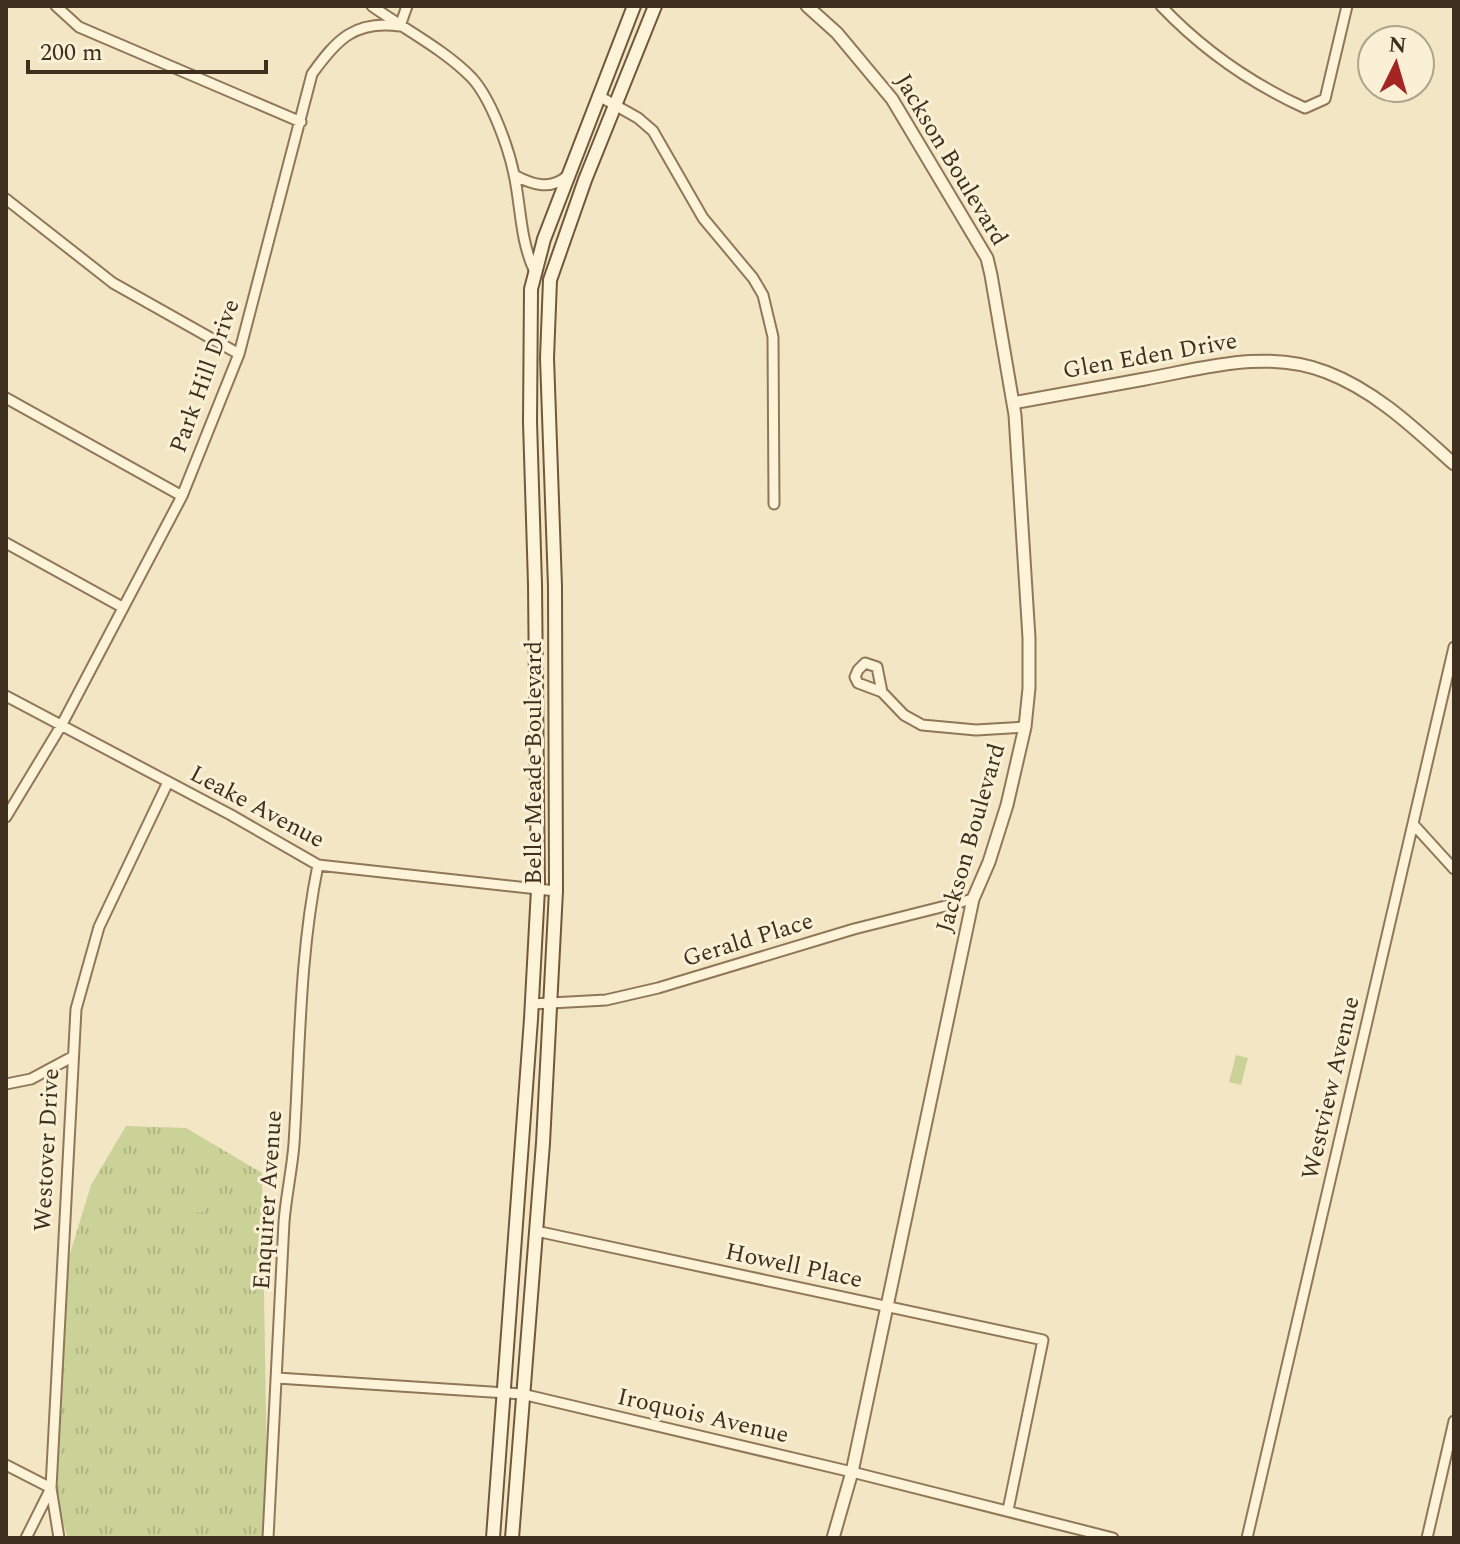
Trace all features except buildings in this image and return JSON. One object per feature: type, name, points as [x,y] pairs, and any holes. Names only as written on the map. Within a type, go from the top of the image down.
[{"type":"main road","name":"Belle Meade Boulevard","points":[[512,1538],[536,1231],[556,891],[556,648],[547,358],[551,274],[655,6]]},
{"type":"main road","name":"Belle Meade Boulevard","points":[[493,1538],[538,889],[529,380],[531,289],[534,270],[633,10]]},
{"type":"main road","points":[[633,10],[649,20]]},
{"type":"main road","points":[[570,173],[585,180]]},
{"type":"main road","points":[[534,270],[551,274]]},
{"type":"main road","points":[[536,648],[556,648]]},
{"type":"main road","points":[[537,704],[555,703]]},
{"type":"main road","points":[[515,1229],[536,1231]]},
{"type":"street","points":[[56,6],[79,27],[301,122]]},
{"type":"street","points":[[372,6],[450,58],[474,80],[499,127],[514,175],[525,250],[534,270]]},
{"type":"street","points":[[400,26],[407,6]]},
{"type":"street","name":"Jackson Boulevard","points":[[807,6],[837,33],[892,99],[987,258],[1013,403],[1029,638],[1025,727],[1007,805],[989,862],[973,899],[852,1472],[833,1538]]},
{"type":"street","points":[[1166,8],[1218,59],[1269,92],[1305,108],[1325,99],[1347,6]]},
{"type":"street","name":"Park Hill Drive","points":[[6,817],[61,726],[182,496],[239,354],[312,74],[329,50],[353,31],[376,23],[400,26]]},
{"type":"street","points":[[599,96],[638,118],[662,142],[703,218],[753,278],[763,295],[773,337],[774,504]]},
{"type":"street","points":[[514,175],[544,185],[560,182],[570,173]]},
{"type":"street","points":[[6,199],[113,283],[239,354]]},
{"type":"street","name":"Glen Eden Drive","points":[[1013,403],[1244,361],[1285,362],[1326,372],[1375,397],[1454,464]]},
{"type":"street","points":[[6,398],[182,496]]},
{"type":"street","points":[[6,543],[122,607]]},
{"type":"street","name":"Westview Avenue","points":[[1247,1538],[1453,654]]},
{"type":"street","points":[[882,692],[904,715],[922,725],[976,730],[1025,727]]},
{"type":"street","name":"Leake Avenue","points":[[6,696],[318,865],[556,891]]},
{"type":"street","name":"Westover Drive","points":[[59,1538],[51,1488],[76,1009],[99,927],[168,782]]},
{"type":"street","points":[[1414,825],[1454,869]]},
{"type":"street","name":"Enquirer Avenue","points":[[268,1538],[271,1434],[285,1218],[309,918],[318,865]]},
{"type":"street","name":"Gerald Place","points":[[532,1004],[597,1002],[658,988],[854,929],[973,899]]},
{"type":"street","points":[[6,1084],[31,1079],[72,1057]]},
{"type":"street","name":"Howell Place","points":[[536,1231],[1043,1340],[1008,1510]]},
{"type":"street","name":"Iroquois Avenue","points":[[277,1378],[522,1394],[1113,1538]]},
{"type":"street","points":[[1427,1538],[1454,1421]]},
{"type":"street","points":[[6,1465],[51,1488],[26,1538]]},
{"type":"green space","points":[[1236,1055],[1248,1058],[1241,1085],[1229,1082]]},
{"type":"green space","points":[[126,1126],[186,1128],[262,1173],[268,1538],[68,1538],[51,1488],[61,1283],[91,1185]]},
{"type":"green space","points":[[191,1191],[205,1200],[207,1209],[200,1213],[174,1209],[174,1198]]}]
